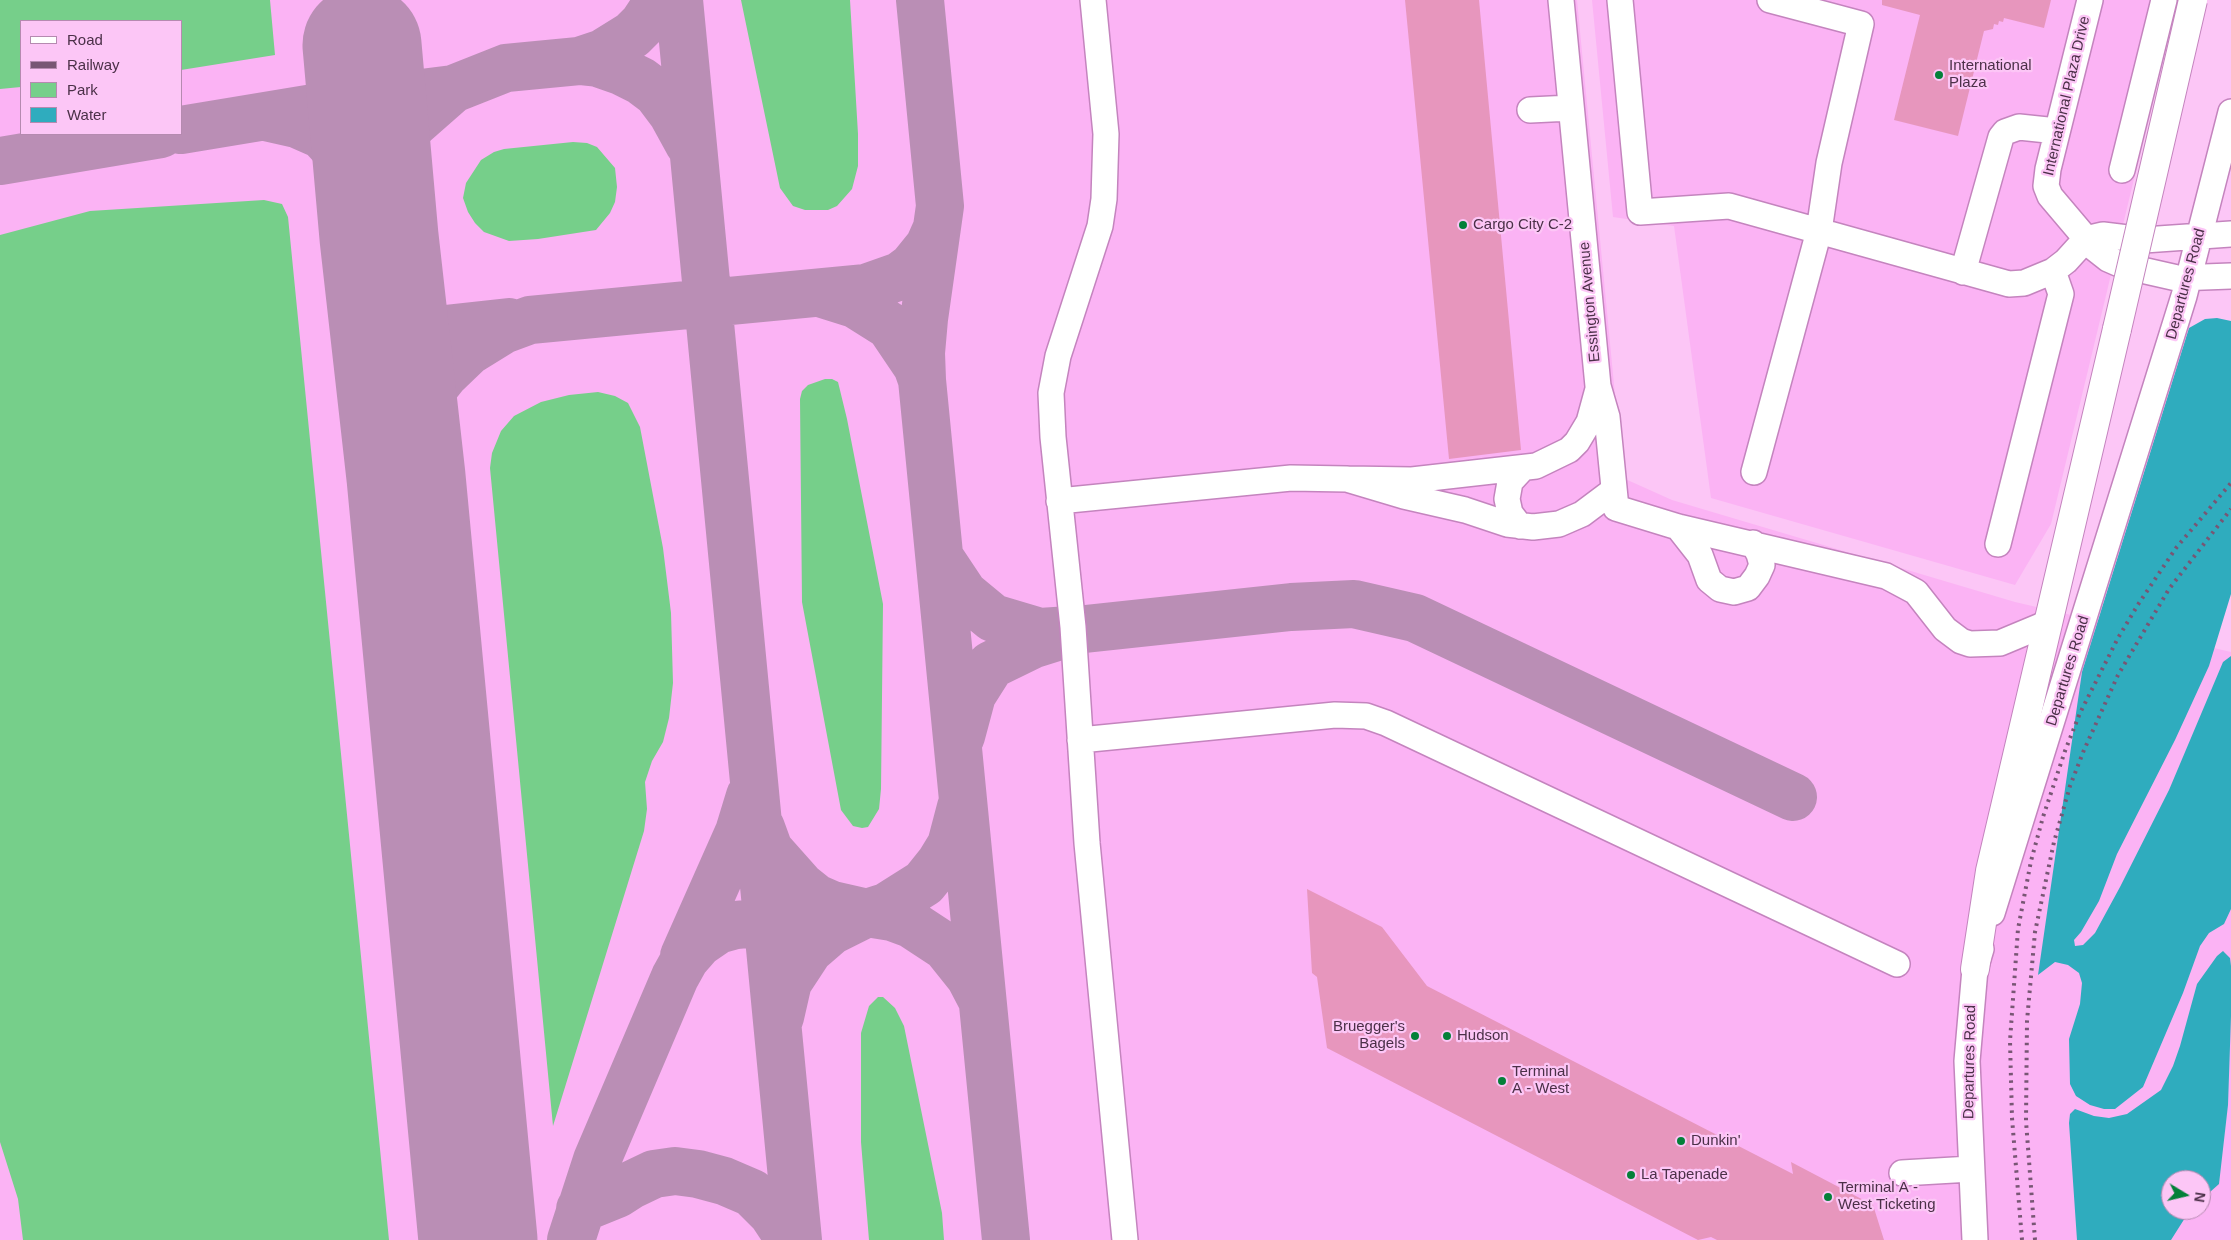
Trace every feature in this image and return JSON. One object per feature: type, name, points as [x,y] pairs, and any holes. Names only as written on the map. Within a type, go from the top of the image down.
[{"type":"highway","points":[[1975,969],[1990,871],[2193,0]]},
{"type":"street","points":[[1093,0],[1106,134],[1104,198],[1100,226],[1058,356],[1051,394],[1059,500],[1073,627],[1087,843],[1125,1240]]},
{"type":"street","name":"Essington Avenue","points":[[1561,0],[1598,386],[1607,417],[1616,508],[1678,527],[1874,572],[1898,581],[1924,600],[1953,635],[1970,644],[2000,643],[2048,623]]},
{"type":"street","points":[[1620,0],[1640,212],[1723,205],[2002,283],[2016,284],[2053,271],[2086,239],[2103,235],[2139,240],[2231,234]]},
{"type":"street","points":[[1754,472],[1820,231],[1829,164],[1861,24],[1770,0]]},
{"type":"street","name":"International Plaza Drive","points":[[2090,0],[2048,169],[2048,191],[2058,208],[2101,254],[2124,266],[2166,277],[2188,279],[2231,276]]},
{"type":"street","points":[[2122,170],[2164,0]]},
{"type":"street","points":[[1530,110],[1571,108]]},
{"type":"street","name":"Departures Road","points":[[1975,1240],[1967,1061],[1975,969],[2188,279],[2231,112]]},
{"type":"street","points":[[1963,272],[2001,137],[2005,132],[2019,128],[2057,131]]},
{"type":"street","points":[[1998,544],[2061,294],[2053,271]]},
{"type":"street","points":[[1059,500],[1291,478],[1412,480],[1522,469],[1550,460],[1569,450],[1577,442],[1589,422],[1598,386]]},
{"type":"street","points":[[1520,526],[1510,512],[1507,499],[1510,482],[1522,469]]},
{"type":"street","points":[[1347,479],[1520,526],[1546,527],[1564,522],[1582,514],[1614,490]]},
{"type":"street","points":[[1678,527],[1700,555],[1709,580],[1720,589],[1734,592],[1748,588],[1762,565],[1760,554],[1753,543]]},
{"type":"street","points":[[1080,740],[1335,715],[1366,716],[1386,723],[1897,964]]},
{"type":"street","points":[[1902,1173],[1971,1169]]},
{"type":"shaded area","points":[[0,0],[1577,0],[1623,478],[1672,500],[2015,602],[2231,652],[2231,1240],[0,1240]]},
{"type":"shaded area","points":[[1592,0],[2177,0],[2051,524],[2015,585],[1711,498],[1674,226],[1613,217]]},
{"type":"green space","points":[[0,0],[270,0],[275,55],[182,70],[182,20],[20,20],[20,87],[0,89]]},
{"type":"green space","points":[[741,0],[850,0],[858,134],[858,166],[852,189],[837,206],[828,210],[805,210],[793,206],[780,188]]},
{"type":"green space","points":[[573,142],[587,143],[597,147],[615,168],[617,187],[615,202],[610,213],[596,230],[538,239],[509,241],[484,232],[475,223],[468,212],[463,198],[466,183],[481,160],[494,152],[504,149]]},
{"type":"green space","points":[[264,200],[282,204],[288,217],[389,1240],[23,1240],[18,1199],[0,1142],[0,235],[90,211]]},
{"type":"green space","points":[[825,379],[832,379],[838,382],[883,604],[881,789],[879,809],[868,827],[862,828],[853,826],[841,810],[802,602],[800,399],[802,391],[808,385]]},
{"type":"green space","points":[[598,392],[615,396],[628,403],[640,427],[663,548],[671,613],[673,683],[669,718],[663,742],[652,761],[645,782],[647,809],[644,831],[553,1126],[490,468],[492,453],[501,431],[514,416],[541,402],[569,395]]},
{"type":"green space","points":[[878,997],[883,997],[895,1008],[904,1026],[942,1213],[944,1240],[869,1240],[861,1142],[861,1033],[869,1006]]},
{"type":"water","points":[[2217,318],[2231,321],[2231,594],[2209,666],[2175,740],[2117,854],[2099,901],[2081,932],[2074,940],[2075,946],[2083,945],[2095,933],[2120,887],[2169,790],[2223,662],[2231,656],[2231,909],[2224,924],[2209,933],[2200,946],[2183,993],[2143,1087],[2115,1109],[2104,1109],[2090,1105],[2076,1096],[2070,1084],[2069,1039],[2080,1004],[2082,983],[2079,973],[2068,965],[2055,962],[2038,975],[2082,672],[2189,328],[2205,319]]},
{"type":"water","points":[[2223,951],[2230,958],[2231,966],[2228,1105],[2219,1184],[2211,1191],[2211,1170],[2161,1170],[2161,1220],[2184,1220],[2171,1240],[2077,1240],[2070,1114],[2075,1109],[2094,1116],[2109,1118],[2127,1114],[2161,1090],[2173,1066],[2180,1046],[2197,984],[2217,956]]},
{"type":"building","name":"Cargo City C-2","points":[[1405,0],[1479,0],[1521,450],[1449,459]]},
{"type":"building","name":"International Plaza","points":[[1882,0],[2051,0],[2044,28],[2004,18],[2003,22],[1999,21],[1998,25],[1994,24],[1993,29],[1984,31],[1958,136],[1894,120],[1920,15],[1882,5]]},
{"type":"building","name":"Terminal A - West","points":[[1307,889],[1382,927],[1427,986],[1793,1174],[1791,1162],[1873,1205],[1884,1240],[1717,1240],[1711,1237],[1698,1240],[1327,1048],[1317,977],[1312,973]]},
{"type":"taxiway","points":[[579,61],[603,53],[632,35],[643,24],[659,0]]},
{"type":"taxiway","points":[[679,0],[798,1240]]},
{"type":"taxiway","points":[[920,0],[940,206],[924,319],[921,353],[922,380],[1006,1240]]},
{"type":"taxiway","points":[[182,130],[350,102],[453,89],[506,68],[579,61],[598,63],[621,71],[641,81],[657,93],[672,113],[689,144]]},
{"type":"taxiway","points":[[377,211],[397,147],[412,125],[453,89]]},
{"type":"taxiway","points":[[266,117],[297,124],[322,135],[365,182],[377,211]]},
{"type":"taxiway","points":[[0,161],[155,135]]},
{"type":"taxiway","points":[[406,477],[413,426],[425,399],[444,375],[469,351],[503,330],[530,320],[866,288],[900,276],[912,267],[929,246],[937,228]]},
{"type":"taxiway","points":[[820,293],[855,304],[890,326],[917,366],[922,380]]},
{"type":"taxiway","points":[[390,335],[509,322]]},
{"type":"taxiway","points":[[940,558],[964,594],[993,618],[1040,632],[1291,607],[1354,604],[1415,618],[1793,797]]},
{"type":"taxiway","points":[[961,736],[972,695],[991,665],[1034,644],[1069,633]]},
{"type":"taxiway","points":[[684,956],[739,832],[750,796]]},
{"type":"taxiway","points":[[761,828],[769,850],[801,886],[816,898],[832,905],[867,913],[886,907],[924,883],[951,845],[961,807]]},
{"type":"taxiway","points":[[780,1017],[788,982],[809,950],[831,931],[867,913],[892,917],[911,924],[946,947],[970,977],[981,998]]},
{"type":"taxiway","points":[[571,1240],[597,1160],[675,977],[685,959],[699,943],[718,930],[736,925],[867,913]]},
{"type":"taxiway","points":[[580,1209],[617,1194],[654,1174],[675,1171],[698,1174],[724,1181],[752,1193],[772,1213],[790,1240]]},
{"type":"runway","points":[[362,45],[379,237],[406,477],[478,1240]]},
{"type":"railway","points":[[2022,1240],[2012,1118],[2010,1041],[2018,929],[2031,861],[2043,817],[2080,713],[2118,638],[2176,548],[2231,483]]},
{"type":"railway","points":[[2035,1240],[2026,1121],[2027,1021],[2035,932],[2054,842],[2070,786],[2118,675],[2169,589],[2231,509]]},
{"type":"place","name":"International Plaza","points":[[1939,75]]},
{"type":"place","name":"Cargo City C-2","points":[[1463,225]]},
{"type":"place","name":"Bruegger's Bagels","points":[[1415,1036]]},
{"type":"place","name":"Hudson","points":[[1447,1036]]},
{"type":"place","name":"Terminal A - West","points":[[1502,1081]]},
{"type":"place","name":"Dunkin'","points":[[1681,1141]]},
{"type":"place","name":"La Tapenade","points":[[1631,1175]]},
{"type":"place","name":"Terminal A - West Ticketing","points":[[1828,1197]]}]
